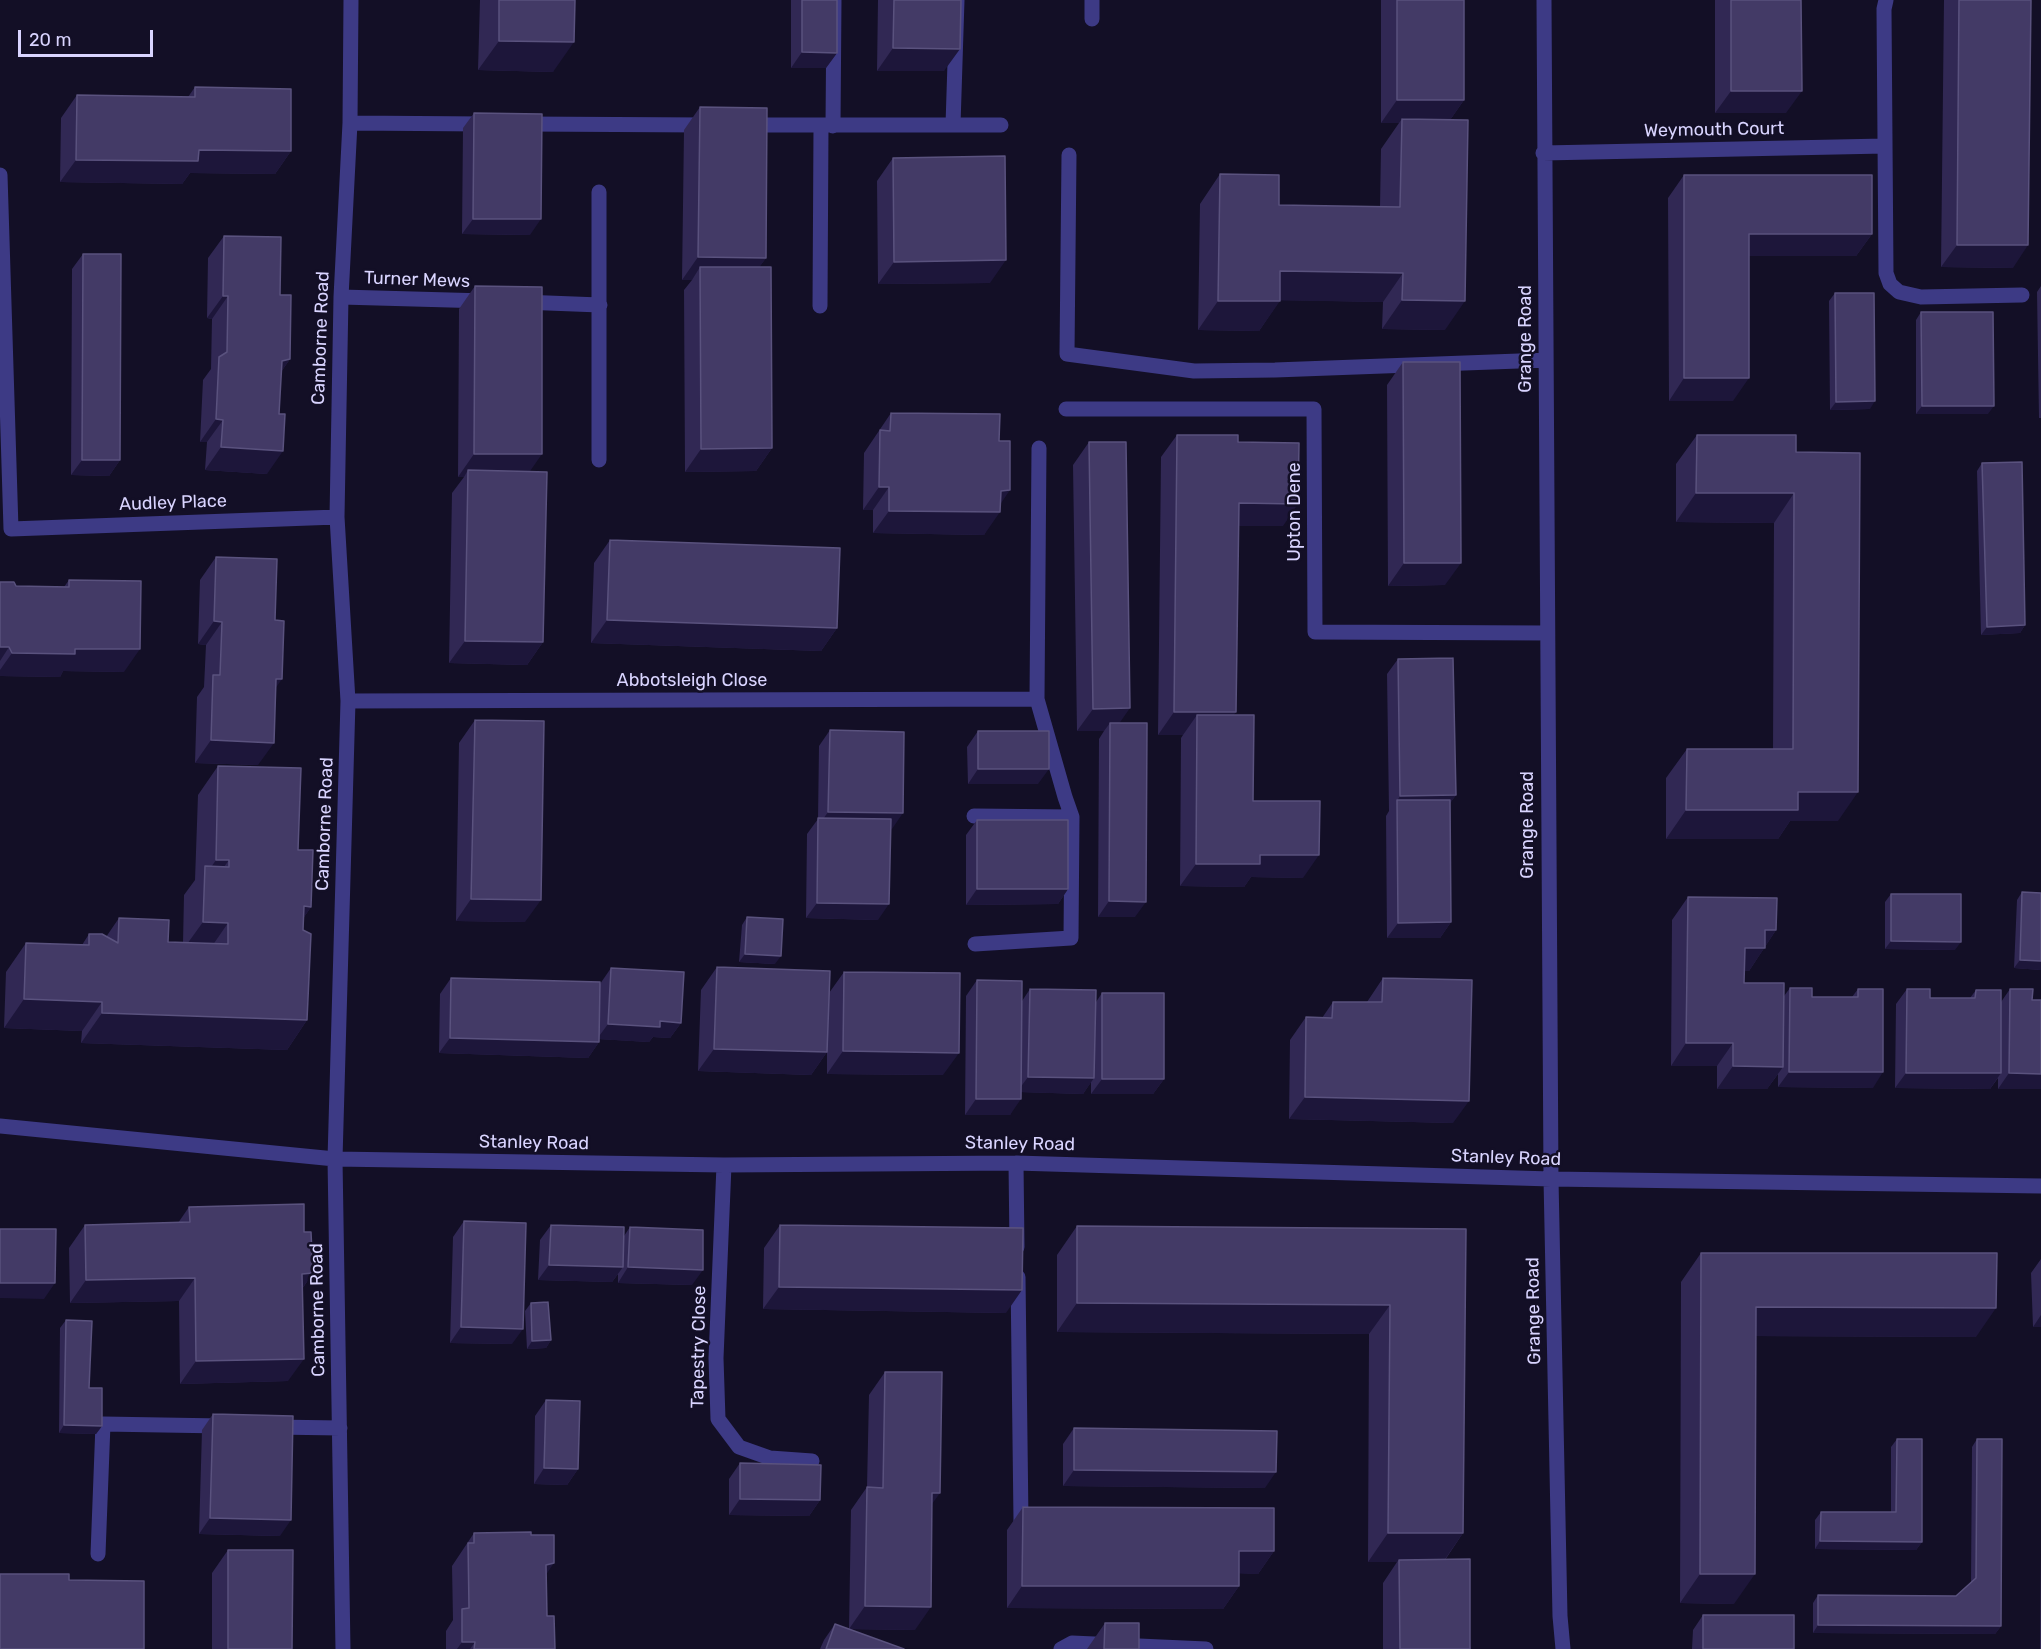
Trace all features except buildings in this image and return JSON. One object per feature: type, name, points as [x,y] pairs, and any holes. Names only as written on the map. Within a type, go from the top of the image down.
[{"type":"street","name":"Camborne Road","points":[[344,1649],[335,1159],[348,701],[336,517],[341,297],[350,123],[351,0]]},
{"type":"street","points":[[820,306],[834,0]]},
{"type":"street","points":[[953,126],[957,0]]},
{"type":"street","points":[[1092,0],[1092,19]]},
{"type":"street","name":"Grange Road","points":[[1544,0],[1551,1179],[1560,1616],[1563,1649]]},
{"type":"street","points":[[1886,0],[1884,9],[1886,273],[1890,284],[1899,292],[1921,297],[2022,296]]},
{"type":"street","points":[[350,123],[1001,125]]},
{"type":"street","name":"Weymouth Court","points":[[1544,153],[1885,146]]},
{"type":"street","points":[[1069,155],[1067,354],[1194,372],[1546,360]]},
{"type":"street","name":"Audley Place","points":[[0,175],[5,529],[336,517]]},
{"type":"street","points":[[599,192],[599,460]]},
{"type":"street","name":"Turner Mews","points":[[341,297],[600,304]]},
{"type":"street","name":"Upton Dene","points":[[1066,409],[1314,409],[1315,632],[1546,633]]},
{"type":"street","points":[[975,944],[1071,938],[1072,817],[1037,699],[1039,448]]},
{"type":"street","name":"Abbotsleigh Close","points":[[348,701],[1037,699]]},
{"type":"street","points":[[974,816],[1072,817]]},
{"type":"street","name":"Stanley Road","points":[[0,1126],[335,1159],[724,1166],[1016,1163],[1551,1179],[2041,1186]]},
{"type":"street","points":[[1016,1163],[1021,1521],[1044,1521]]},
{"type":"street","name":"Tapestry Close","points":[[724,1166],[716,1358],[718,1419],[739,1447],[770,1458],[812,1461]]},
{"type":"street","points":[[98,1554],[103,1424],[234,1426]]},
{"type":"street","points":[[257,1427],[340,1428]]},
{"type":"street","points":[[1062,1649],[1072,1643],[1206,1649]]}]
